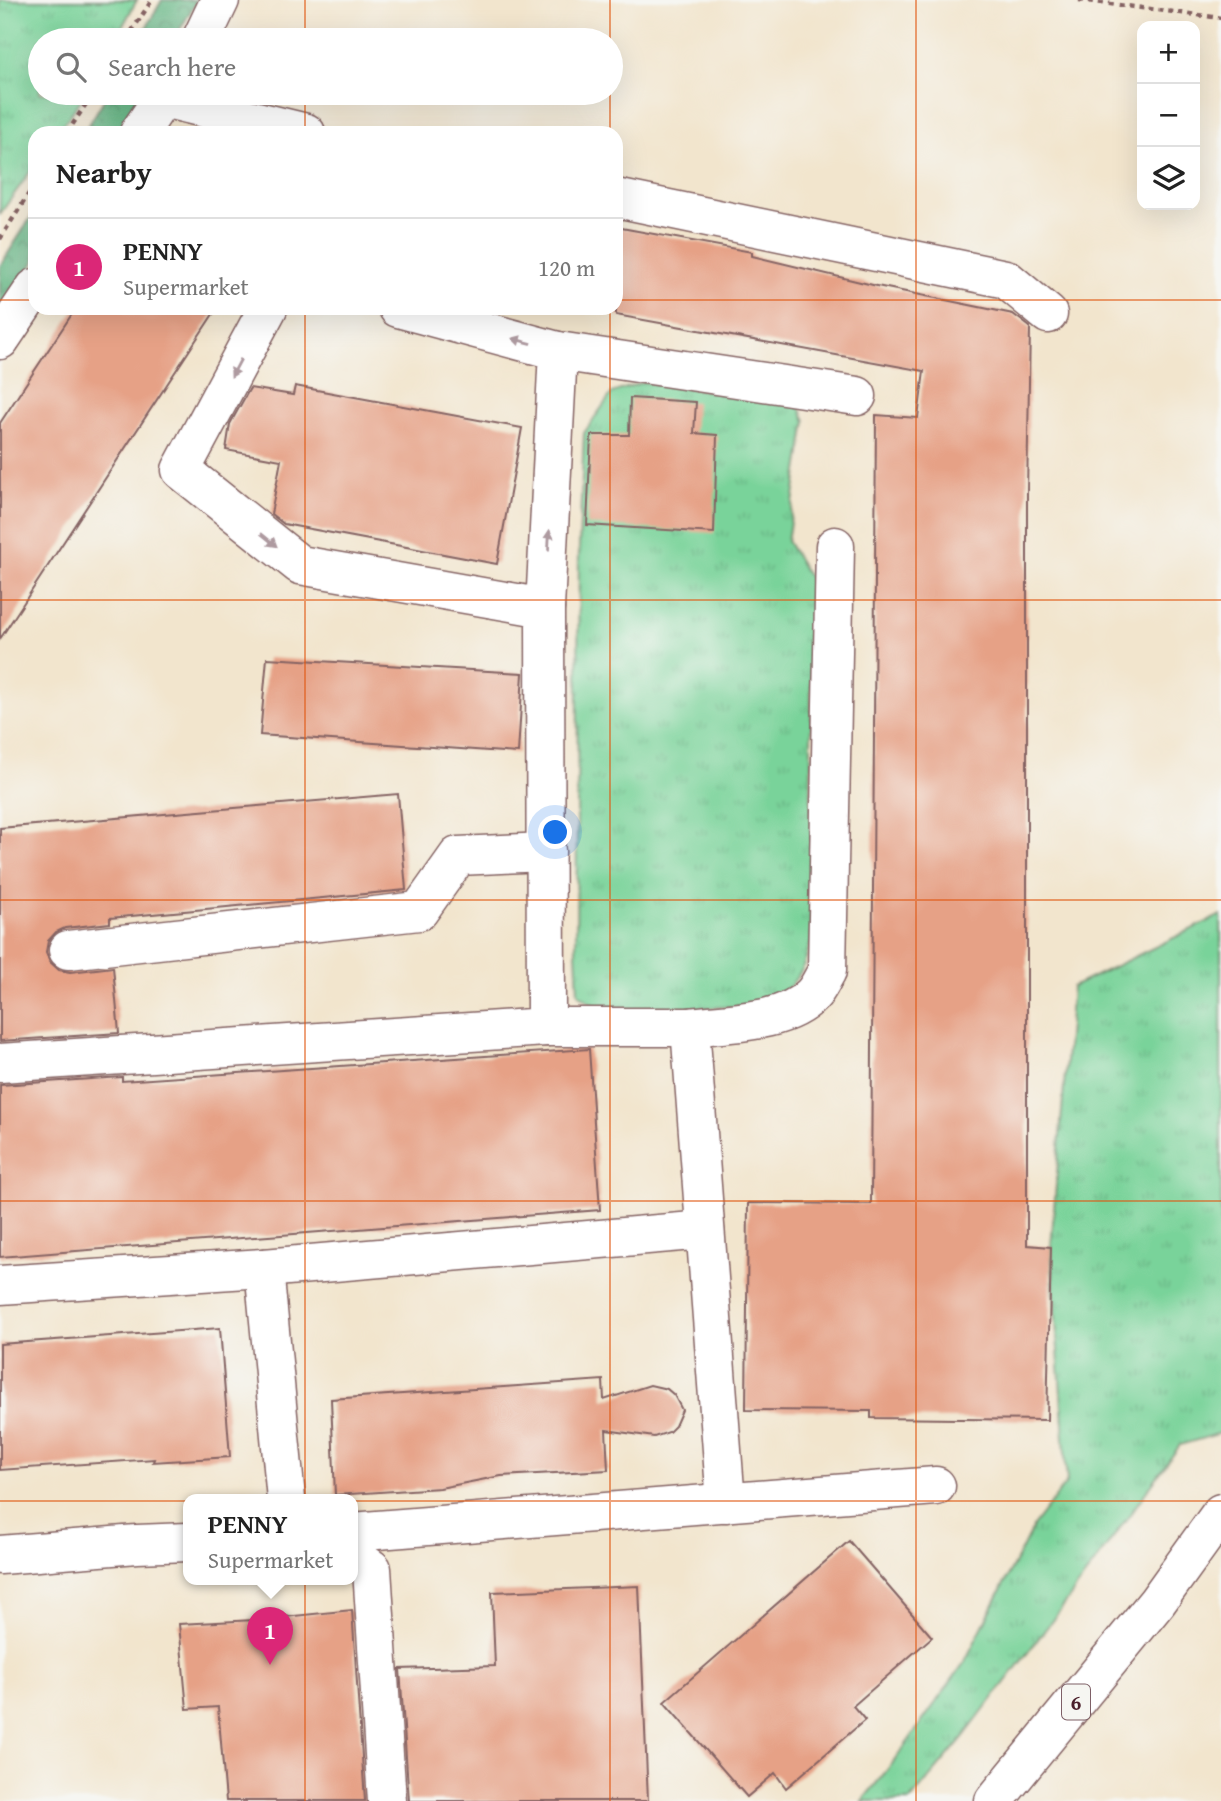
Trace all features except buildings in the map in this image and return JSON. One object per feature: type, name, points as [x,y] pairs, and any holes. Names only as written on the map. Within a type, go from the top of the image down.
[{"type":"main road","points":[[207,28],[220,0]]},
{"type":"main road","points":[[144,126],[157,105]]},
{"type":"main road","points":[[201,105],[280,126]]},
{"type":"main road","points":[[623,199],[1006,279],[1048,314]]},
{"type":"main road","points":[[0,340],[28,298]]},
{"type":"main road","points":[[264,315],[181,470],[300,565],[545,608]]},
{"type":"main road","points":[[424,315],[558,351],[858,396]]},
{"type":"main road","points":[[546,1027],[545,608],[558,351]]},
{"type":"main road","points":[[0,1063],[546,1027],[690,1027],[774,1017],[797,1008],[814,994],[827,971],[835,546]]},
{"type":"main road","points":[[68,950],[419,911],[458,856],[546,852]]},
{"type":"main road","points":[[690,1027],[726,1503]]},
{"type":"main road","points":[[0,1285],[264,1268],[705,1230]]},
{"type":"main road","points":[[264,1268],[286,1494]]},
{"type":"main road","points":[[358,1532],[936,1486]]},
{"type":"main road","name":"6","points":[[994,1801],[1157,1602],[1221,1513]]},
{"type":"main road","points":[[0,1555],[183,1542]]},
{"type":"main road","points":[[358,1559],[372,1569],[387,1801]]},
{"type":"path","points":[[134,28],[152,0]]},
{"type":"path","points":[[1079,0],[1221,18]]},
{"type":"path","points":[[72,126],[85,105]]},
{"type":"path","points":[[0,239],[28,195]]},
{"type":"green space","points":[[0,0],[137,0],[122,28],[28,28],[28,105],[77,105],[62,126],[28,126],[28,175],[0,214]]},
{"type":"green space","points":[[162,0],[197,0],[181,28],[146,28]]},
{"type":"green space","points":[[101,105],[137,105],[124,126],[88,126]]},
{"type":"green space","points":[[28,222],[28,271],[0,312],[0,266]]},
{"type":"green space","points":[[643,382],[798,403],[806,421],[787,541],[811,581],[811,942],[802,970],[791,985],[779,995],[743,1006],[630,1012],[597,1008],[578,993],[579,547],[584,433],[612,393]]},
{"type":"green space","points":[[1221,915],[1221,1433],[1180,1445],[1070,1597],[962,1739],[910,1801],[862,1801],[892,1764],[964,1663],[1034,1525],[1067,1482],[1051,1247],[1072,987]]},
{"type":"place","name":"PENNY","points":[[270,1665]]}]
